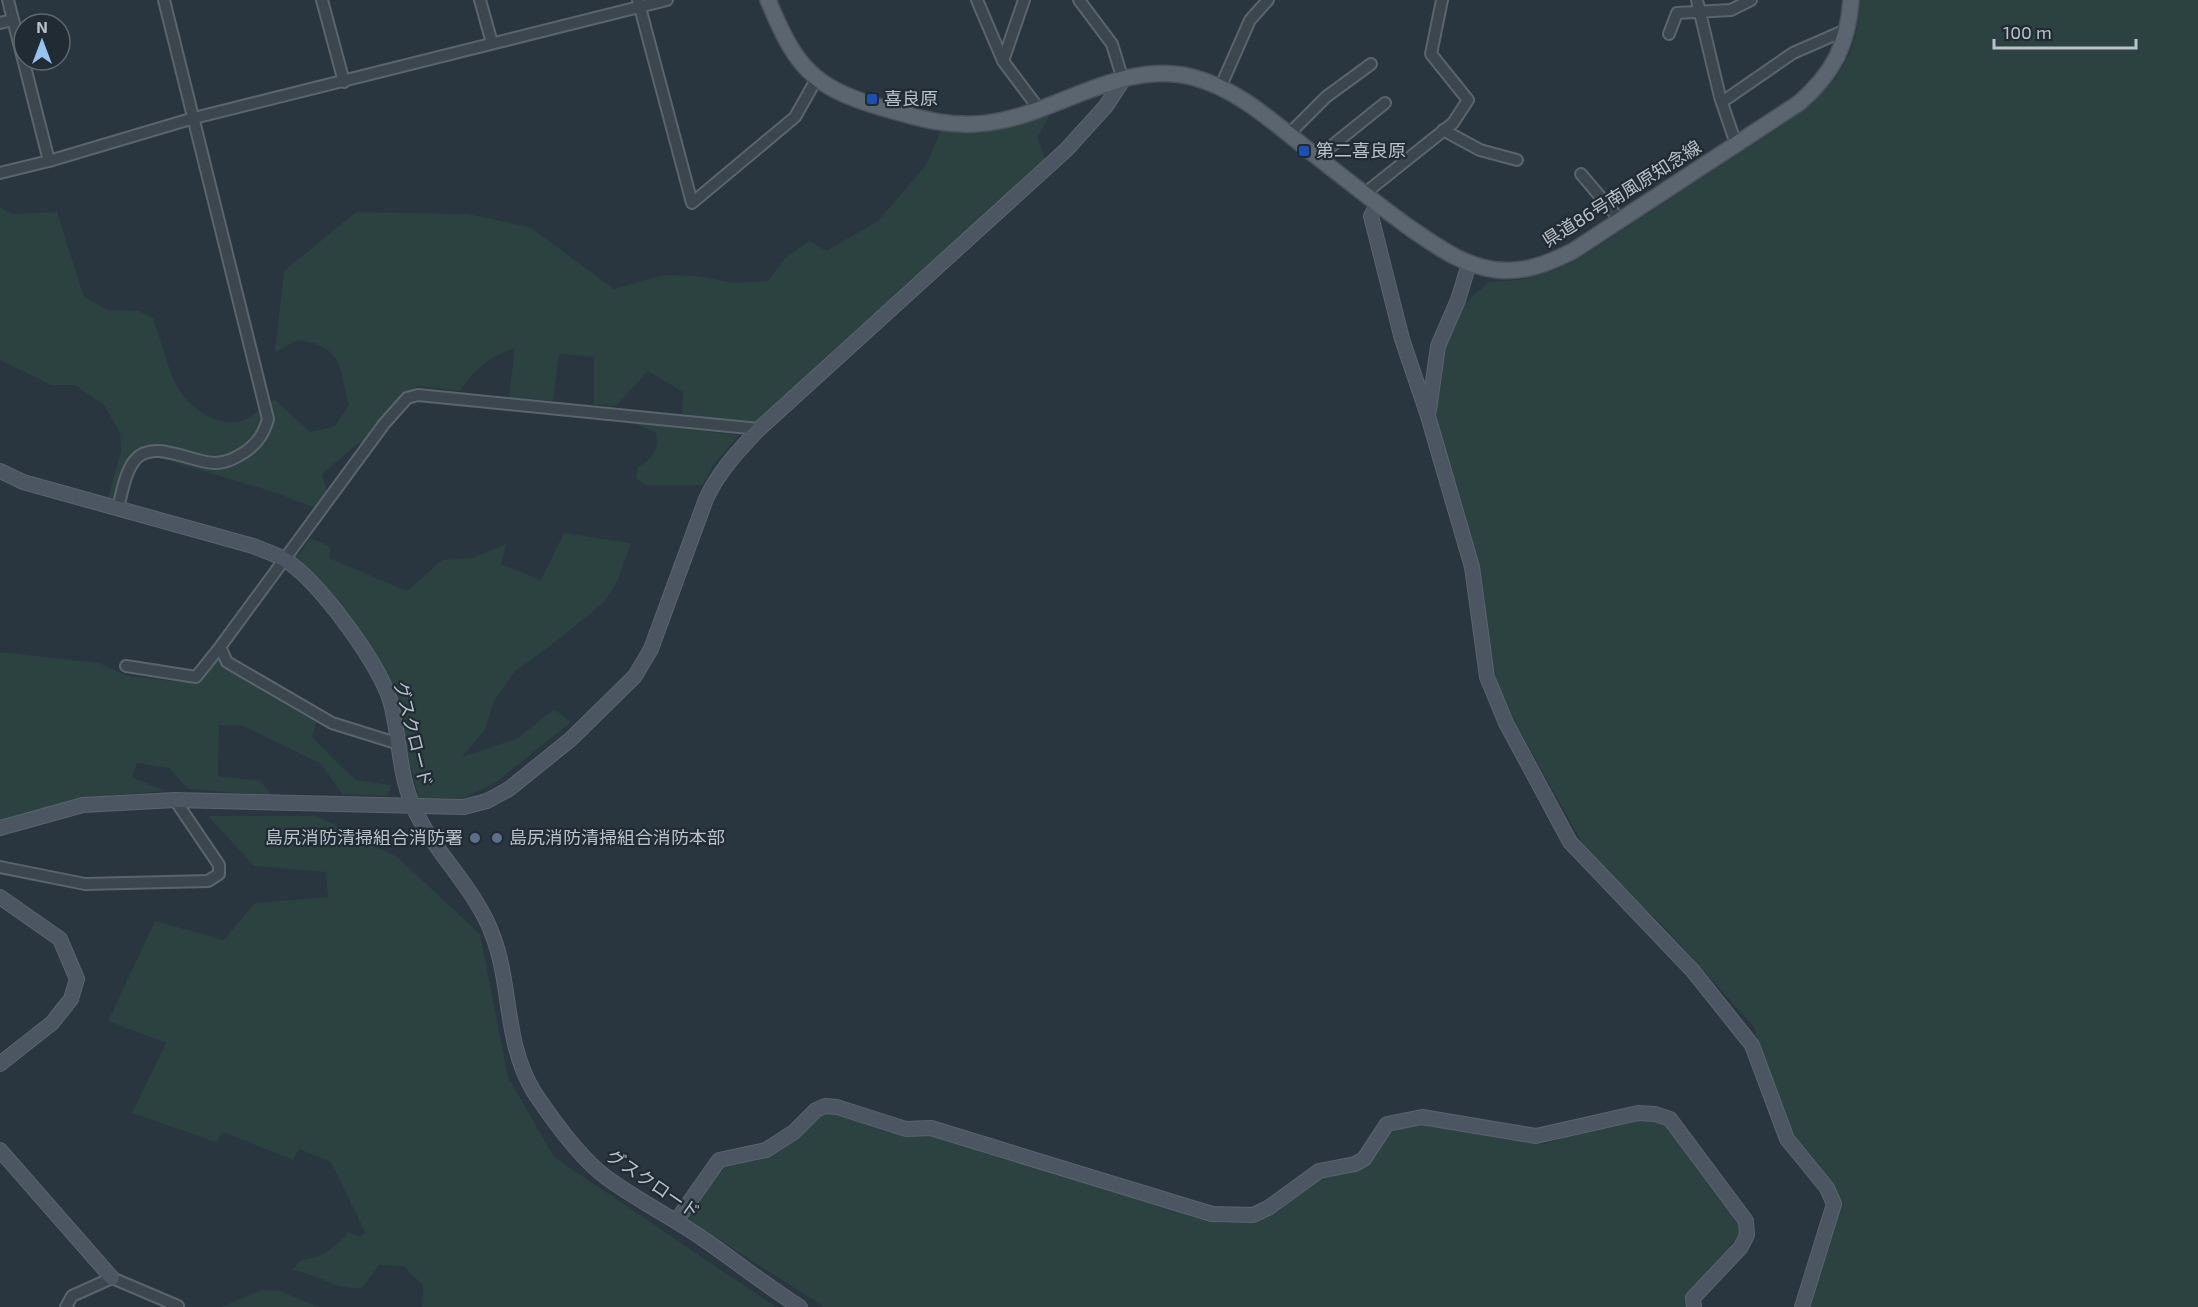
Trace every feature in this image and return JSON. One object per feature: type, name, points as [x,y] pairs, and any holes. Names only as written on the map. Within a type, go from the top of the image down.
[{"type":"main road","name":"県道86号南風原知念線","points":[[768,0],[793,51],[816,80],[849,98],[948,124],[1001,121],[1085,91],[1147,74],[1175,74],[1204,80],[1256,108],[1377,205],[1448,255],[1469,264],[1498,270],[1524,270],[1547,264],[1620,220],[1814,90],[1838,58],[1848,30],[1851,0]]},
{"type":"street","points":[[8,0],[12,16]]},
{"type":"street","points":[[118,507],[130,468],[136,458],[146,451],[160,451],[206,463],[223,463],[253,446],[264,433],[268,418],[164,0]]},
{"type":"street","points":[[322,0],[344,82]]},
{"type":"street","points":[[480,0],[492,43]]},
{"type":"street","points":[[0,172],[48,161],[194,118],[344,82],[639,3],[668,0]]},
{"type":"street","points":[[977,0],[1003,61],[1039,109]]},
{"type":"street","points":[[1003,61],[1024,0]]},
{"type":"street","points":[[0,828],[83,805],[175,800],[414,808],[464,807],[487,801],[508,789],[571,739],[635,676],[651,649],[697,522],[716,480],[759,429],[1066,150],[1106,106],[1123,80],[1112,44],[1079,0]]},
{"type":"street","points":[[1220,88],[1250,20],[1268,0]]},
{"type":"street","points":[[1364,194],[1453,123],[1468,100],[1431,54],[1442,0]]},
{"type":"street","points":[[1697,0],[1698,13],[1722,102],[1736,144]]},
{"type":"street","points":[[1668,34],[1677,13],[1731,10],[1751,0]]},
{"type":"street","points":[[639,3],[692,203],[795,117],[816,80]]},
{"type":"street","points":[[1722,102],[1793,53],[1848,30]]},
{"type":"street","points":[[1289,134],[1326,97],[1371,64]]},
{"type":"street","points":[[26,72],[48,161]]},
{"type":"street","points":[[1318,157],[1385,103]]},
{"type":"street","points":[[1443,130],[1480,150],[1517,160]]},
{"type":"street","points":[[1581,174],[1620,220]]},
{"type":"street","points":[[1377,205],[1371,216],[1402,339],[1428,416],[1472,567],[1487,677],[1506,723],[1570,842],[1693,971],[1752,1045],[1787,1139],[1827,1188],[1834,1204],[1802,1307]]},
{"type":"street","points":[[1428,416],[1438,346],[1458,300],[1469,264]]},
{"type":"street","points":[[126,666],[196,677],[384,424],[407,398],[418,395],[759,429]]},
{"type":"street","name":"グスクロード","points":[[0,471],[23,482],[253,546],[285,560],[318,592],[371,659],[390,702],[396,743],[414,808],[493,933],[500,958],[517,1055],[535,1093],[594,1167],[606,1178],[676,1221],[800,1307]]},
{"type":"street","points":[[220,647],[227,662],[332,723],[396,743]]},
{"type":"street","points":[[0,867],[85,884],[208,881],[219,874],[219,865],[175,800]]},
{"type":"street","points":[[0,897],[60,939],[77,979],[71,999],[52,1023],[0,1064]]},
{"type":"street","points":[[676,1221],[719,1160],[766,1150],[794,1132],[816,1110],[825,1106],[837,1107],[906,1129],[931,1128],[1212,1214],[1230,1215],[1253,1215],[1268,1208],[1319,1171],[1355,1164],[1364,1159],[1387,1124],[1402,1119],[1422,1116],[1536,1136],[1638,1113],[1655,1114],[1670,1119],[1746,1221],[1747,1235],[1741,1247],[1693,1298],[1694,1307]]},
{"type":"street","points":[[0,1150],[112,1278],[178,1306]]},
{"type":"street","points":[[66,1307],[72,1296],[112,1278]]},
{"type":"green space","points":[[1859,0],[2198,0],[2198,1307],[1807,1307],[1839,1208],[1788,1130],[1754,1027],[1663,926],[1589,855],[1499,694],[1475,558],[1440,434],[1434,403],[1445,346],[1463,305],[1489,282],[1526,279],[1555,270],[1580,258],[1803,111],[1828,87],[1845,62],[1856,34]]},
{"type":"green space","points":[[1054,108],[1037,138],[1046,162],[841,343],[757,424],[682,414],[683,392],[648,371],[616,406],[594,404],[594,357],[559,354],[553,401],[509,397],[515,348],[483,364],[460,391],[417,386],[394,405],[370,438],[357,444],[322,474],[328,494],[317,509],[277,493],[149,455],[235,463],[255,451],[267,437],[272,421],[268,405],[274,399],[310,432],[335,426],[349,405],[340,369],[331,353],[323,347],[297,340],[275,353],[284,271],[356,212],[468,214],[530,227],[614,289],[664,275],[698,276],[733,283],[768,281],[786,257],[809,241],[826,251],[878,221],[926,165],[941,130],[998,128]]},
{"type":"green space","points":[[0,207],[12,214],[57,212],[84,297],[108,310],[139,311],[153,318],[176,384],[187,400],[203,413],[212,418],[231,422],[244,420],[261,409],[264,420],[253,441],[224,460],[207,459],[153,447],[140,447],[128,462],[115,498],[108,498],[121,451],[120,433],[104,405],[75,385],[51,385],[0,360]]},
{"type":"green space","points":[[634,423],[739,435],[714,464],[703,485],[646,485],[636,478],[638,467],[654,453],[657,445],[656,433]]},
{"type":"green space","points":[[564,533],[631,543],[618,580],[605,601],[562,637],[514,672],[494,701],[485,730],[462,757],[518,738],[554,709],[571,722],[495,783],[464,798],[419,798],[404,743],[394,691],[371,648],[295,560],[311,538],[331,547],[329,558],[407,591],[442,560],[473,558],[506,544],[501,564],[541,580]]},
{"type":"green space","points":[[0,652],[99,663],[128,676],[198,684],[217,660],[317,721],[312,737],[356,780],[392,785],[387,796],[342,794],[321,764],[241,725],[219,725],[218,776],[260,781],[273,796],[188,789],[169,768],[137,763],[132,777],[165,791],[93,797],[0,823]]},
{"type":"green space","points":[[208,816],[317,816],[397,857],[480,934],[508,1077],[554,1157],[776,1307],[422,1307],[423,1285],[403,1266],[379,1265],[362,1288],[344,1287],[292,1270],[301,1260],[328,1251],[348,1232],[360,1237],[365,1232],[331,1162],[299,1149],[293,1160],[223,1132],[216,1142],[132,1113],[166,1043],[108,1021],[155,921],[224,940],[255,903],[328,897],[326,872],[254,866]]},
{"type":"green space","points":[[823,1109],[924,1132],[1103,1184],[1222,1223],[1259,1219],[1317,1175],[1366,1166],[1382,1139],[1400,1125],[1428,1123],[1498,1138],[1544,1144],[1615,1121],[1655,1118],[1672,1130],[1739,1215],[1741,1233],[1692,1289],[1688,1307],[824,1307],[684,1217],[721,1164],[754,1161],[791,1140]]},
{"type":"green space","points":[[262,1290],[279,1291],[320,1307],[221,1307]]},
{"type":"place","name":"喜良原","points":[[872,99]]},
{"type":"place","name":"第二喜良原","points":[[1304,151]]},
{"type":"place","name":"島尻消防清掃組合消防署","points":[[475,838]]},
{"type":"place","name":"島尻消防清掃組合消防本部","points":[[497,838]]}]
